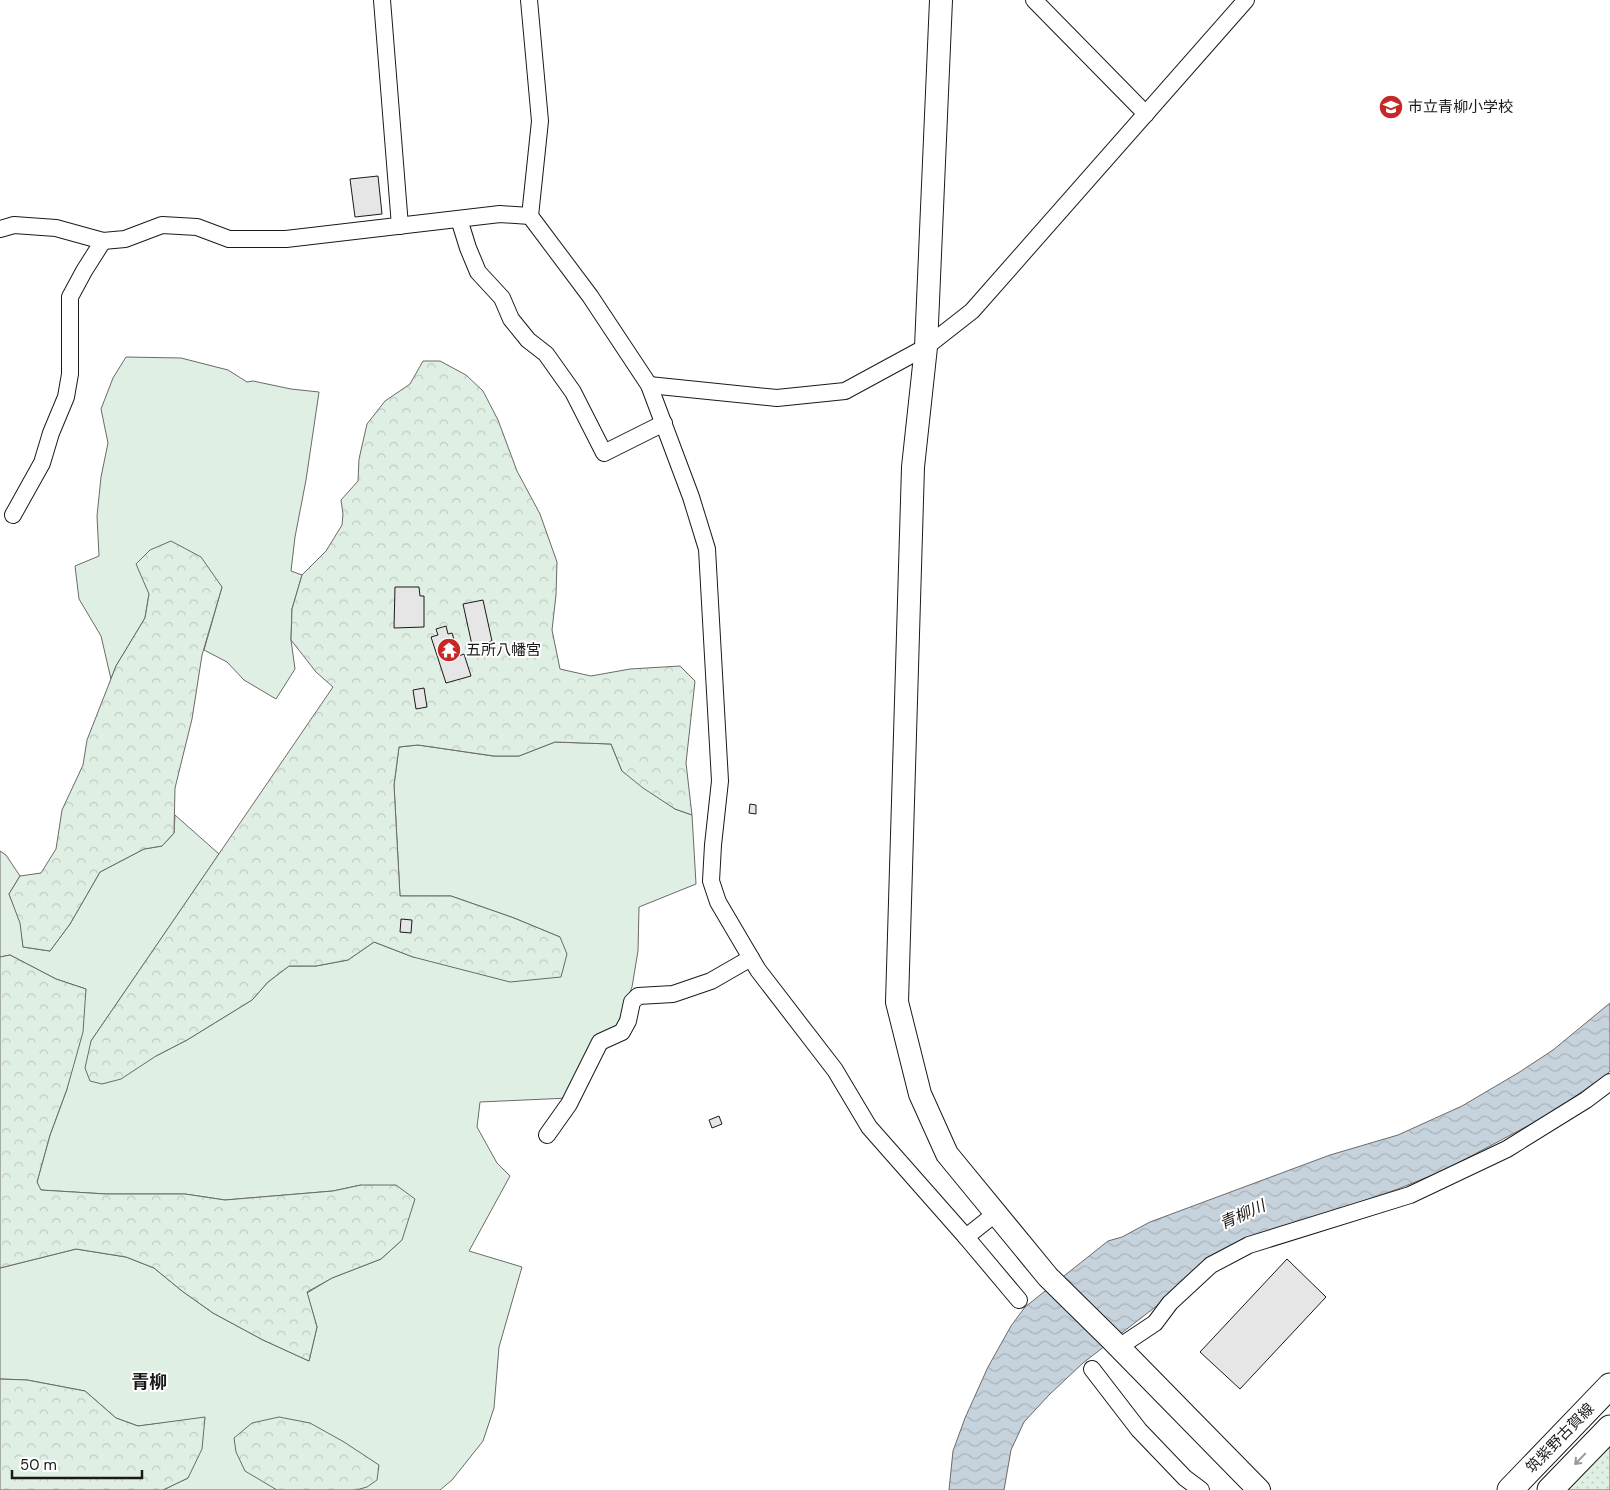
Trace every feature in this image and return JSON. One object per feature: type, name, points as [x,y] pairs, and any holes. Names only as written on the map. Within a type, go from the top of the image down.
[{"type":"main road","name":"筑紫野古賀線","points":[[1510,1490],[1610,1386]]},
{"type":"main road","name":"筑紫野古賀線","points":[[1550,1490],[1610,1428]]},
{"type":"street","points":[[382,0],[400,226]]},
{"type":"street","points":[[529,0],[540,121],[530,216],[590,296],[649,385],[691,497],[707,550],[720,781],[711,880],[718,902],[758,970],[835,1070],[869,1127],[1019,1300]]},
{"type":"street","points":[[940,0],[926,347],[913,467],[897,1002],[920,1094],[947,1154],[995,1214],[1058,1287],[1115,1342],[1259,1490]]},
{"type":"street","points":[[1034,0],[1146,114]]},
{"type":"street","points":[[649,385],[776,398],[845,391],[926,347],[972,311],[1246,0]]},
{"type":"street","points":[[0,230],[14,225],[56,228],[103,241],[125,239],[162,224],[198,228],[229,239],[286,239],[500,214],[530,216]]},
{"type":"street","points":[[459,219],[478,272],[502,298],[511,319],[528,340],[546,354],[573,392],[604,453],[664,423]]},
{"type":"street","points":[[13,515],[42,463],[51,433],[66,398],[70,374],[70,297],[103,241]]},
{"type":"street","points":[[547,1134],[569,1104],[600,1042],[622,1032],[628,1021],[632,1002],[638,996],[673,994],[703,984],[751,958]]},
{"type":"street","points":[[1115,1342],[1155,1323],[1170,1303],[1211,1265],[1250,1245],[1410,1195],[1506,1149],[1586,1100],[1610,1082]]},
{"type":"street","points":[[966,1237],[995,1214]]},
{"type":"street","points":[[1092,1369],[1139,1430],[1185,1478],[1201,1490]]},
{"type":"green space","points":[[126,357],[181,358],[228,370],[247,382],[253,381],[291,389],[319,392],[291,571],[302,575],[292,609],[291,640],[295,669],[276,699],[244,680],[227,662],[204,650],[222,587],[149,594],[145,618],[116,666],[111,679],[101,636],[79,599],[75,566],[99,556],[97,516],[101,477],[108,443],[101,409],[113,378]]},
{"type":"green space","points":[[423,361],[440,361],[466,375],[483,391],[498,420],[517,471],[540,514],[557,562],[552,630],[560,669],[591,676],[630,669],[680,666],[695,681],[686,763],[692,815],[675,809],[643,788],[622,771],[611,744],[555,742],[519,756],[494,756],[418,745],[399,747],[394,785],[400,896],[451,896],[514,918],[560,937],[567,954],[561,977],[510,982],[413,957],[374,942],[348,960],[316,966],[289,966],[268,982],[252,1000],[187,1040],[156,1056],[121,1079],[102,1084],[90,1081],[85,1068],[91,1041],[333,687],[316,672],[291,640],[292,609],[302,575],[326,551],[342,525],[341,500],[358,481],[359,459],[367,424],[385,401],[410,384]]},
{"type":"green space","points":[[171,541],[201,557],[222,587],[202,655],[192,719],[175,788],[174,833],[162,846],[144,849],[100,872],[70,924],[50,951],[23,947],[20,923],[9,894],[20,876],[41,873],[56,849],[62,810],[83,765],[87,740],[116,666],[145,618],[149,594],[136,564],[150,550]]},
{"type":"green space","points":[[555,742],[611,744],[622,771],[675,809],[692,815],[696,884],[639,907],[638,951],[632,987],[618,1023],[600,1042],[569,1098],[480,1102],[477,1127],[497,1163],[510,1176],[469,1251],[522,1267],[499,1347],[494,1408],[483,1441],[452,1480],[440,1490],[163,1490],[188,1478],[205,1418],[138,1426],[116,1418],[85,1391],[27,1380],[0,1379],[0,1268],[76,1249],[126,1257],[154,1268],[213,1313],[263,1340],[309,1361],[317,1327],[307,1293],[332,1278],[381,1259],[402,1240],[361,1185],[333,1191],[225,1200],[185,1194],[106,1194],[40,1190],[37,1182],[50,1135],[67,1089],[86,989],[56,979],[10,955],[0,957],[0,851],[6,855],[20,876],[9,894],[21,923],[23,947],[50,951],[70,924],[100,872],[144,849],[162,846],[174,833],[175,815],[219,854],[91,1041],[156,1056],[187,1040],[252,1000],[268,982],[289,966],[316,966],[348,960],[374,942],[413,957],[560,937],[514,918],[451,896],[400,896],[394,785],[399,747],[418,745],[493,756],[519,756]]},
{"type":"green space","points":[[10,955],[56,979],[86,989],[83,1032],[37,1182],[41,1190],[106,1194],[185,1194],[225,1200],[333,1191],[361,1185],[396,1185],[415,1199],[402,1240],[381,1259],[332,1278],[307,1292],[317,1327],[309,1361],[263,1340],[213,1313],[154,1268],[126,1257],[76,1249],[0,1268],[0,957]]},
{"type":"green space","points":[[0,1379],[27,1380],[85,1391],[116,1418],[138,1426],[205,1417],[202,1449],[188,1478],[163,1490],[0,1490]]},
{"type":"green space","points":[[279,1417],[310,1423],[344,1442],[379,1465],[377,1480],[367,1487],[356,1490],[277,1490],[245,1471],[236,1452],[234,1438],[252,1423]]},
{"type":"green space","points":[[1610,1441],[1610,1490],[1567,1490]]},
{"type":"water","name":"青柳川","points":[[1610,1003],[1610,1071],[1606,1075],[1550,1114],[1445,1170],[1398,1189],[1305,1221],[1249,1237],[1209,1257],[1163,1301],[1083,1363],[1024,1422],[1011,1450],[1004,1490],[949,1490],[953,1451],[965,1418],[988,1367],[1011,1326],[1025,1307],[1108,1241],[1122,1237],[1150,1222],[1330,1155],[1398,1135],[1462,1106],[1553,1050]]},
{"type":"building","points":[[378,176],[382,214],[355,217],[350,179]]},
{"type":"building","points":[[395,587],[419,587],[420,596],[424,596],[424,627],[394,628]]},
{"type":"building","points":[[483,600],[492,641],[472,645],[463,604]]},
{"type":"building","points":[[446,626],[448,634],[452,633],[459,656],[464,654],[471,676],[446,683],[431,637],[438,635],[436,629]]},
{"type":"building","points":[[424,688],[427,707],[416,709],[413,690]]},
{"type":"building","points":[[750,804],[756,805],[756,814],[749,813]]},
{"type":"building","points":[[401,919],[412,920],[411,933],[400,932]]},
{"type":"building","points":[[719,1116],[722,1124],[712,1128],[709,1120]]},
{"type":"building","points":[[1287,1259],[1326,1297],[1240,1389],[1200,1352]]},
{"type":"place","name":"市立青柳小学校","points":[[1391,107]]},
{"type":"place","name":"五所八幡宮","points":[[449,650]]},
{"type":"district","name":"青柳","points":[[149,1382]]}]
